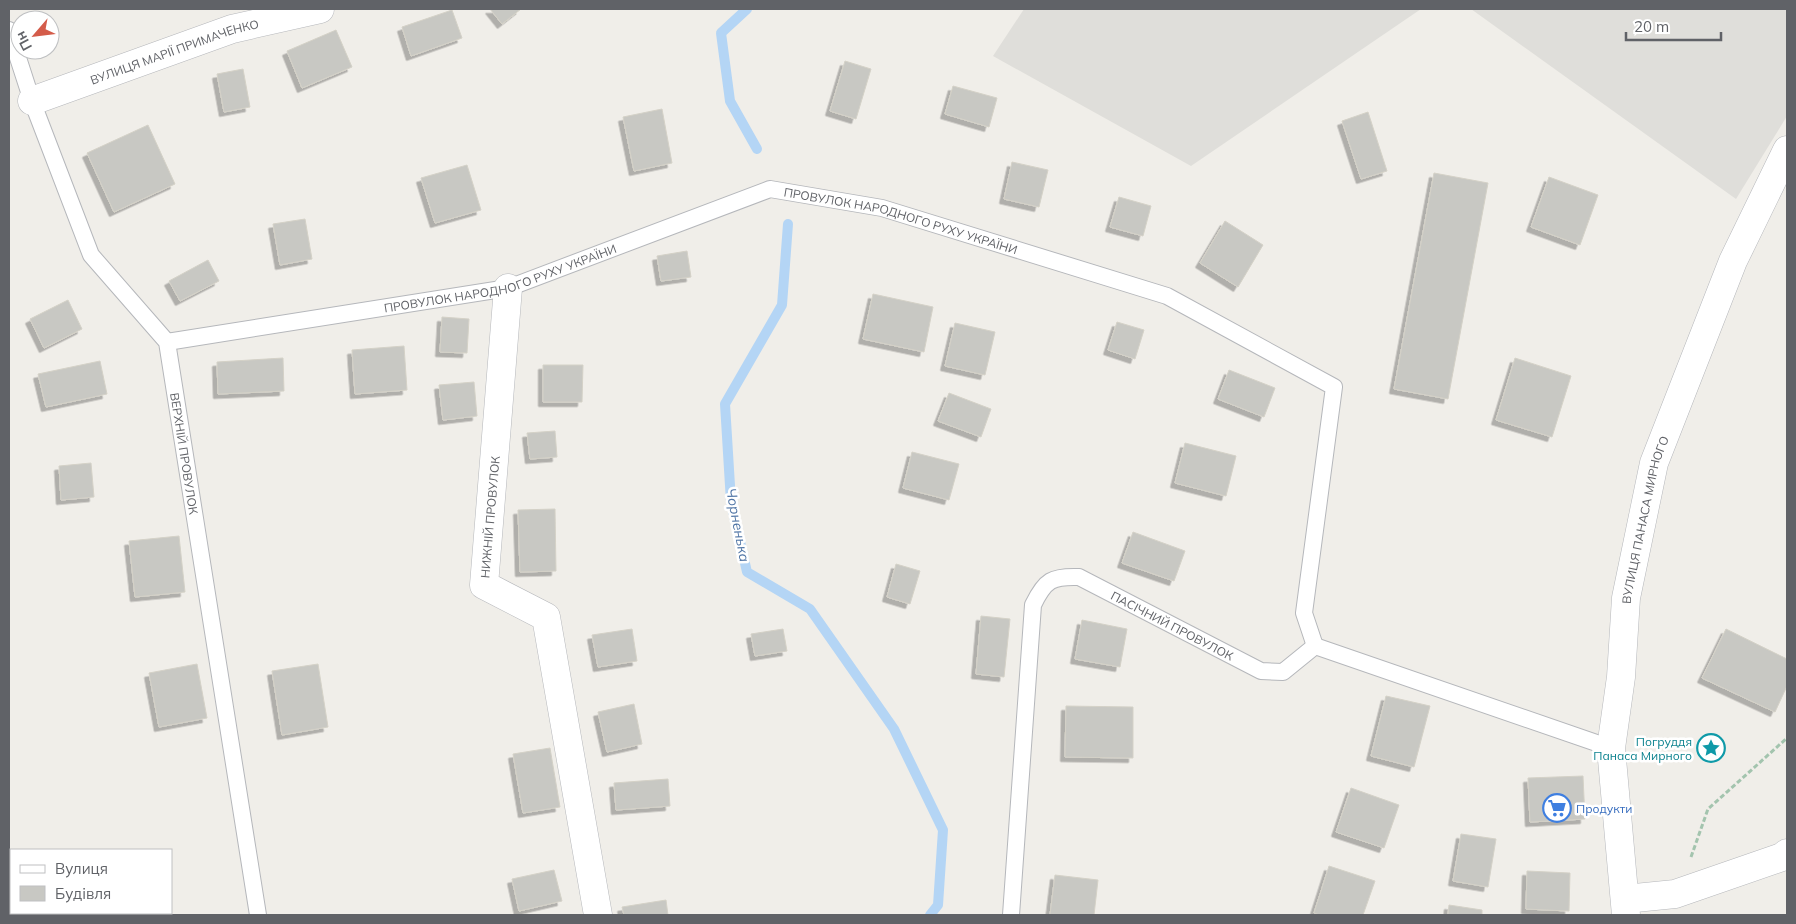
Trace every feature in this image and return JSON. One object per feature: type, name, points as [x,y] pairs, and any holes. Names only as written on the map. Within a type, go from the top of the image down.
[{"type":"street","name":"ВУЛИЦЯ МАРІЇ ПРИМАЧЕНКО","points":[[32,101],[233,19],[320,9]]},
{"type":"street","name":"ВУЛИЦЯ ПАНАСА МИРНОГО","points":[[1626,907],[1612,748],[1621,677],[1626,598],[1654,463],[1733,261],[1787,150]]},
{"type":"street","name":"НИЖНІЙ ПРОВУЛОК","points":[[508,288],[484,585],[546,617],[598,915]]},
{"type":"street","points":[[1626,907],[1675,894],[1782,857],[1787,853]]},
{"type":"lane","points":[[9,30],[32,101],[91,255],[167,342]]},
{"type":"lane","name":"ПРОВУЛОК НАРОДНОГО РУХУ УКРАЇНИ","points":[[167,342],[508,288],[770,189],[882,208],[1167,296],[1334,387],[1304,613],[1315,646]]},
{"type":"lane","name":"ВЕРХНІЙ ПРОВУЛОК","points":[[167,342],[258,915]]},
{"type":"lane","name":"ПАСІЧНИЙ ПРОВУЛОК","points":[[1012,915],[1033,605],[1042,587],[1060,576],[1079,577],[1261,671],[1283,672],[1315,646]]},
{"type":"lane","points":[[1315,646],[1612,748]]},
{"type":"path","points":[[1675,894],[1682,882],[1708,809],[1787,738]]},
{"type":"shaded area","points":[[1024,9],[1421,9],[1191,166],[993,56]]},
{"type":"shaded area","points":[[1471,9],[1787,9],[1787,116],[1736,199]]},
{"type":"building","points":[[490,9],[521,9],[502,24]]},
{"type":"building","points":[[452,10],[462,38],[411,56],[402,27]]},
{"type":"building","points":[[336,30],[352,67],[302,88],[287,51]]},
{"type":"building","points":[[845,61],[871,69],[856,119],[830,111]]},
{"type":"building","points":[[243,69],[250,107],[224,112],[217,74]]},
{"type":"building","points":[[953,86],[997,98],[989,127],[945,114]]},
{"type":"building","points":[[662,109],[672,163],[634,171],[623,117]]},
{"type":"building","points":[[1368,112],[1387,171],[1361,179],[1342,121]]},
{"type":"building","points":[[148,125],[175,184],[114,212],[87,153]]},
{"type":"building","points":[[1012,162],[1048,170],[1039,207],[1004,199]]},
{"type":"building","points":[[467,165],[481,210],[435,223],[421,178]]},
{"type":"building","points":[[1434,173],[1488,183],[1448,399],[1394,389]]},
{"type":"building","points":[[1549,177],[1598,195],[1580,245],[1531,227]]},
{"type":"building","points":[[1119,197],[1151,206],[1143,236],[1110,227]]},
{"type":"building","points":[[305,219],[312,259],[280,265],[273,224]]},
{"type":"building","points":[[1225,221],[1263,245],[1238,287],[1200,263]]},
{"type":"building","points":[[687,251],[691,277],[661,281],[657,256]]},
{"type":"building","points":[[208,260],[219,281],[180,301],[169,281]]},
{"type":"building","points":[[873,294],[933,307],[924,352],[863,339]]},
{"type":"building","points":[[68,300],[82,329],[44,348],[30,319]]},
{"type":"building","points":[[442,317],[469,319],[467,353],[440,352]]},
{"type":"building","points":[[1117,322],[1144,330],[1135,359],[1108,350]]},
{"type":"building","points":[[955,323],[995,332],[985,375],[945,366]]},
{"type":"building","points":[[404,346],[407,390],[355,394],[352,350]]},
{"type":"building","points":[[283,358],[284,391],[218,394],[217,362]]},
{"type":"building","points":[[1515,358],[1571,376],[1552,437],[1496,420]]},
{"type":"building","points":[[100,361],[107,394],[46,407],[38,374]]},
{"type":"building","points":[[543,365],[583,365],[582,402],[543,402]]},
{"type":"building","points":[[1229,370],[1275,388],[1264,417],[1218,399]]},
{"type":"building","points":[[474,382],[477,416],[443,420],[439,385]]},
{"type":"building","points":[[949,393],[991,409],[981,437],[938,421]]},
{"type":"building","points":[[555,431],[557,457],[530,459],[527,433]]},
{"type":"building","points":[[1185,443],[1236,456],[1226,496],[1175,483]]},
{"type":"building","points":[[912,452],[959,464],[949,500],[903,488]]},
{"type":"building","points":[[91,463],[94,497],[61,500],[59,466]]},
{"type":"building","points":[[555,509],[556,571],[520,572],[518,510]]},
{"type":"building","points":[[1133,532],[1185,551],[1174,581],[1122,563]]},
{"type":"building","points":[[179,536],[185,592],[135,597],[129,541]]},
{"type":"building","points":[[896,564],[920,571],[910,604],[887,597]]},
{"type":"building","points":[[981,616],[1010,619],[1004,677],[976,674]]},
{"type":"building","points":[[1082,620],[1127,629],[1120,667],[1075,659]]},
{"type":"building","points":[[632,629],[637,661],[598,667],[592,635]]},
{"type":"building","points":[[783,629],[787,651],[755,656],[751,634]]},
{"type":"building","points":[[1726,629],[1787,659],[1787,686],[1775,712],[1702,678]]},
{"type":"building","points":[[197,664],[207,718],[159,727],[149,673]]},
{"type":"building","points":[[318,664],[328,727],[282,735],[272,671]]},
{"type":"building","points":[[1386,696],[1430,706],[1414,767],[1371,756]]},
{"type":"building","points":[[634,704],[642,744],[607,752],[598,712]]},
{"type":"building","points":[[1066,706],[1133,707],[1133,758],[1065,757]]},
{"type":"building","points":[[550,748],[560,807],[523,813],[513,754]]},
{"type":"building","name":"Продукти","points":[[1583,776],[1585,819],[1530,822],[1528,778]]},
{"type":"building","points":[[668,779],[670,806],[616,810],[614,783]]},
{"type":"building","points":[[1351,788],[1399,805],[1384,848],[1336,832]]},
{"type":"building","points":[[1461,834],[1496,839],[1488,887],[1453,881]]},
{"type":"building","points":[[1329,866],[1375,881],[1363,915],[1320,915],[1314,913]]},
{"type":"building","points":[[554,870],[562,901],[519,911],[512,879]]},
{"type":"building","points":[[1527,871],[1570,873],[1569,911],[1526,909]]},
{"type":"building","points":[[1055,875],[1098,880],[1094,915],[1050,915]]},
{"type":"building","points":[[666,900],[668,915],[624,915],[622,907]]},
{"type":"building","points":[[1449,905],[1482,910],[1482,915],[1448,915]]},
{"type":"waterway","name":"Чорненька","points":[[747,9],[721,33],[730,101],[757,149]]},
{"type":"waterway","name":"Чорненька","points":[[788,224],[782,305],[725,404],[731,502],[747,572],[810,609],[894,729],[943,830],[938,905],[930,915]]},
{"type":"place","name":"Погруддя Панаса Мирного","points":[[1711,748]]},
{"type":"place","name":"Продукти","points":[[1557,808]]}]
